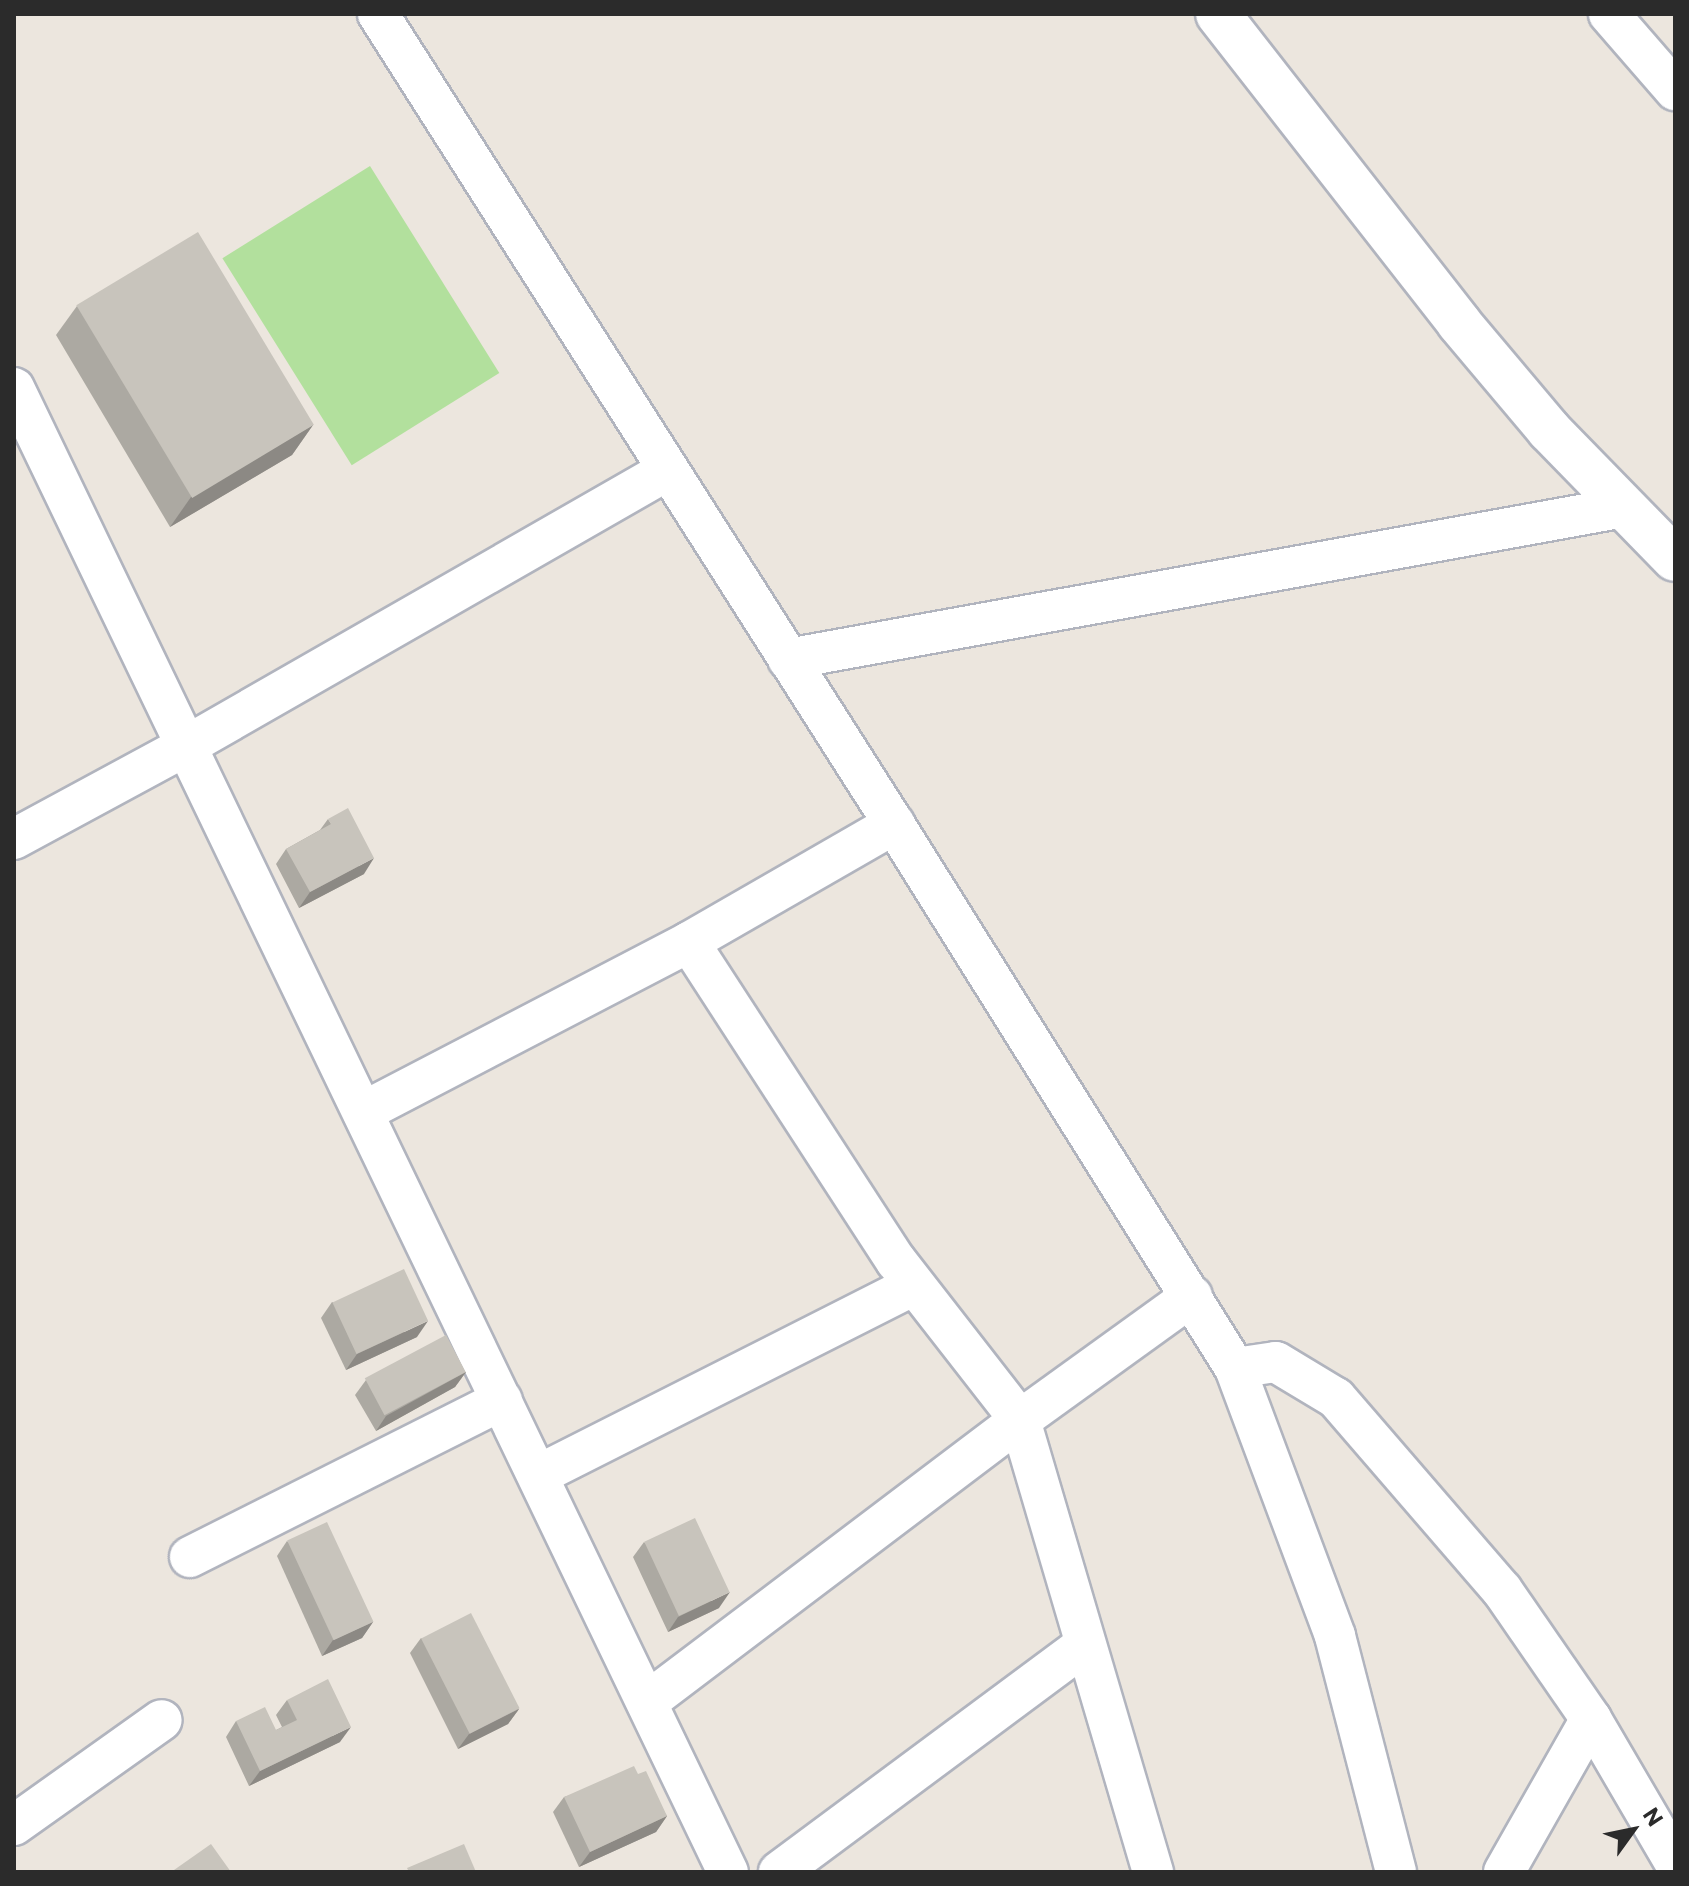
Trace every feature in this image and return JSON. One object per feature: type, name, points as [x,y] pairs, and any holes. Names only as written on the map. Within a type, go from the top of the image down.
[{"type":"street","points":[[378,14],[894,824],[1235,1368],[1335,1636],[1396,1872]]},
{"type":"street","points":[[1609,14],[1675,90]]},
{"type":"street","points":[[1226,17],[1459,323],[1549,430],[1675,559]]},
{"type":"street","points":[[14,388],[728,1872]]},
{"type":"street","points":[[14,839],[186,746],[668,470]]},
{"type":"street","points":[[788,659],[1624,507]]},
{"type":"street","points":[[363,1112],[689,942],[894,824]]},
{"type":"street","points":[[689,942],[914,1285],[1020,1420],[1153,1872]]},
{"type":"street","points":[[538,1475],[914,1285]]},
{"type":"street","points":[[647,1702],[1020,1420],[1192,1296]]},
{"type":"street","points":[[1235,1368],[1276,1362],[1336,1398],[1502,1590],[1591,1719],[1675,1863]]},
{"type":"street","points":[[190,1557],[502,1400]]},
{"type":"street","points":[[779,1872],[1085,1645]]},
{"type":"street","points":[[1504,1872],[1591,1719]]},
{"type":"street","points":[[14,1825],[162,1720]]},
{"type":"green space","points":[[370,166],[499,373],[352,465],[222,258]]},
{"type":"building","points":[[198,232],[314,425],[192,498],[76,305]]},
{"type":"building","points":[[348,808],[374,858],[310,892],[286,849],[331,824],[328,819]]},
{"type":"building","points":[[404,1269],[428,1321],[356,1354],[332,1302]]},
{"type":"building","points":[[446,1335],[466,1372],[384,1415],[365,1378]]},
{"type":"building","points":[[695,1518],[730,1592],[679,1616],[644,1542]]},
{"type":"building","points":[[327,1522],[373,1622],[334,1640],[287,1541]]},
{"type":"building","points":[[471,1613],[520,1708],[470,1734],[421,1638]]},
{"type":"building","points":[[328,1679],[351,1727],[260,1771],[236,1721],[265,1707],[276,1730],[297,1720],[287,1700]]},
{"type":"building","points":[[634,1766],[638,1774],[646,1771],[667,1816],[590,1852],[564,1797]]},
{"type":"building","points":[[211,1844],[231,1872],[174,1870]]},
{"type":"building","points":[[464,1844],[476,1872],[409,1872],[407,1868]]}]
